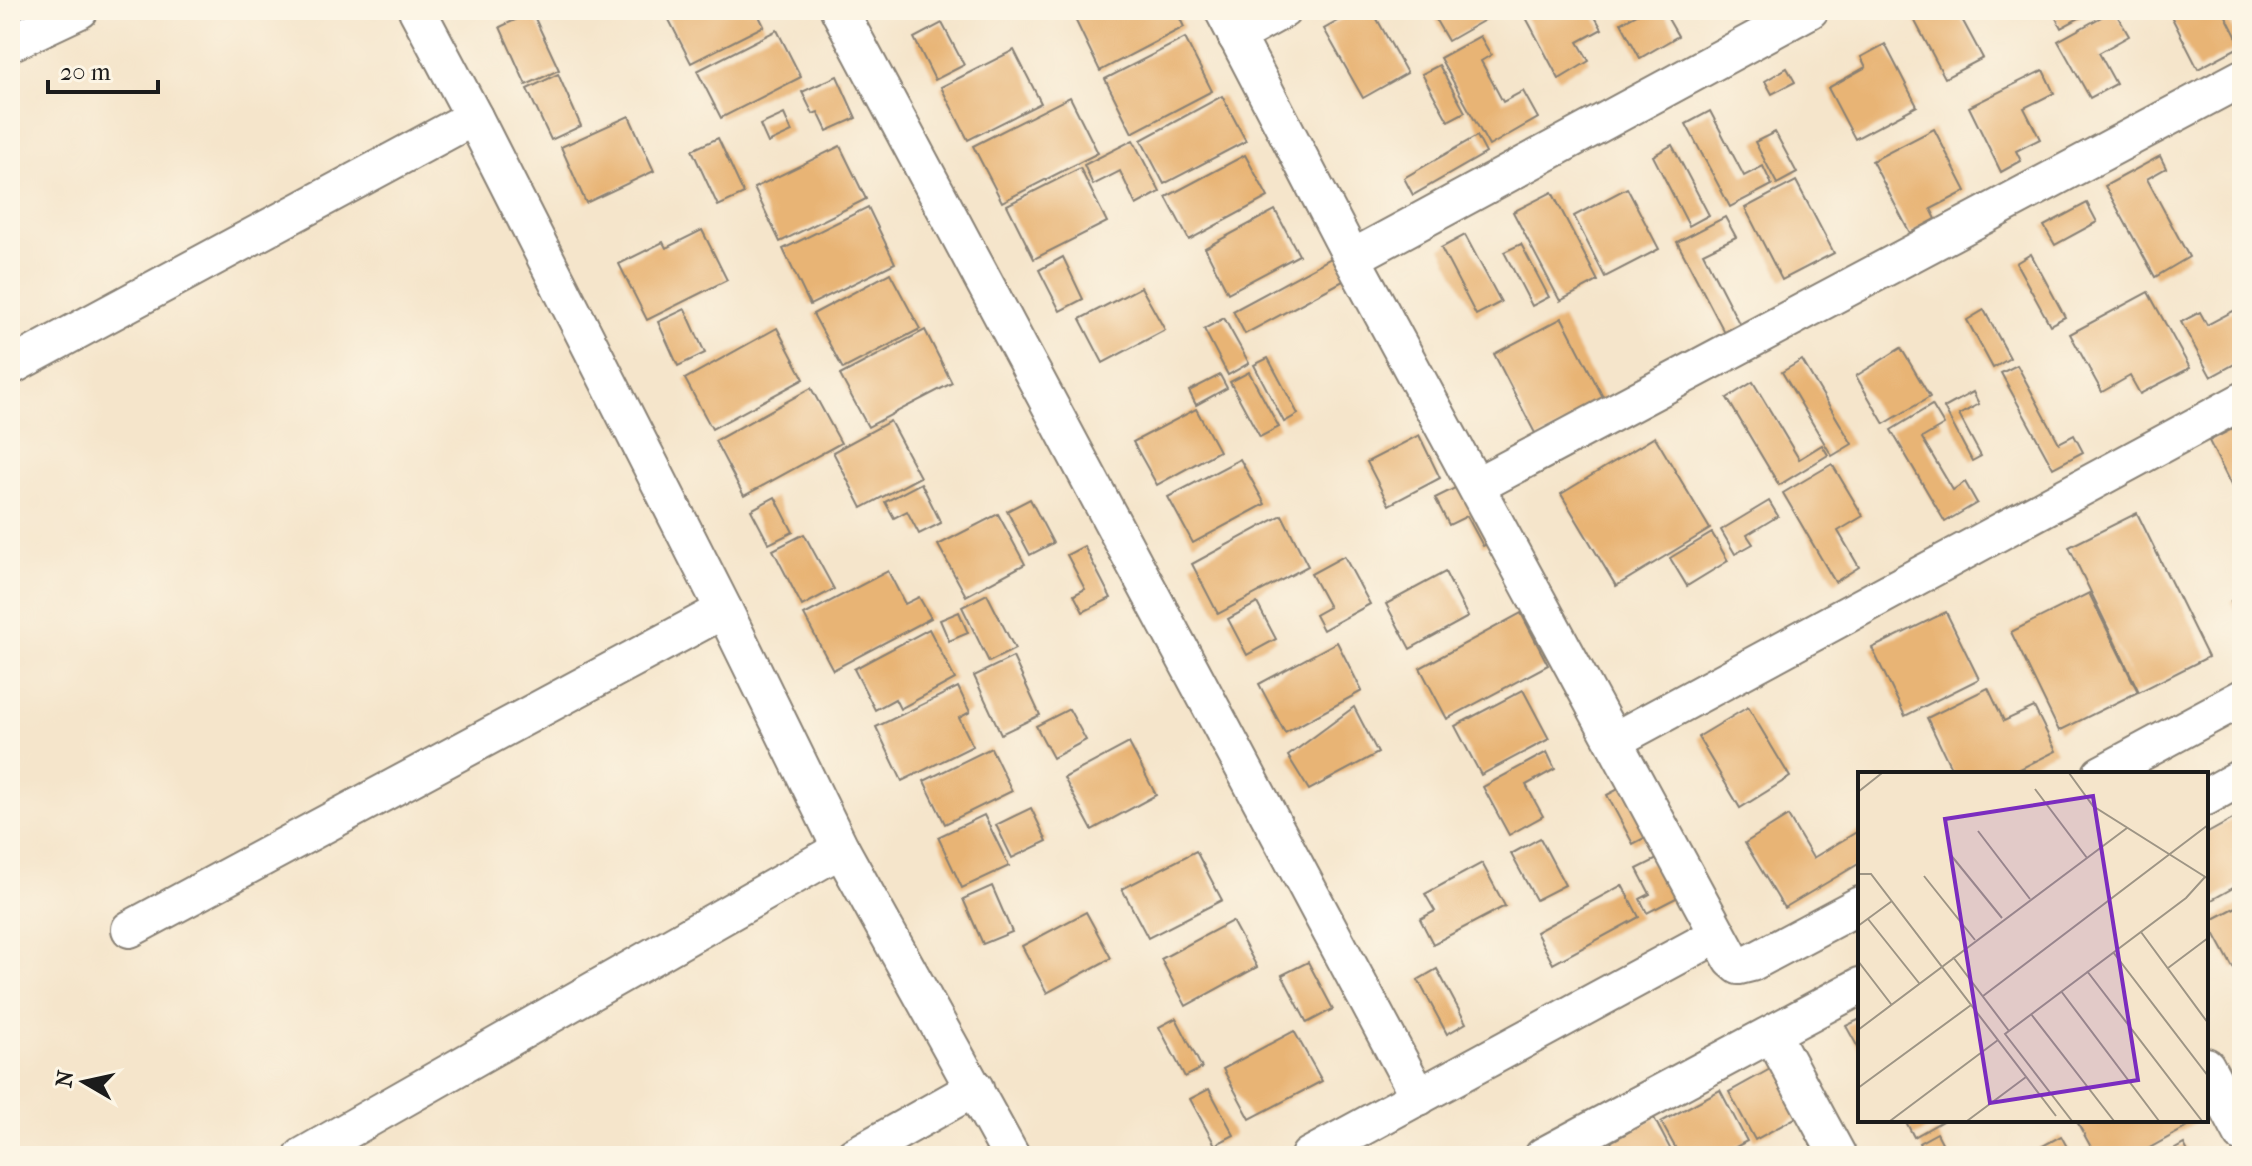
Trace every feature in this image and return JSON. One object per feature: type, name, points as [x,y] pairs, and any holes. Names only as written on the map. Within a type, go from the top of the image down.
[{"type":"street","points":[[10,43],[80,10]]},
{"type":"street","points":[[417,10],[724,610],[841,849],[1011,1156]]},
{"type":"street","points":[[839,10],[1419,1097]]},
{"type":"street","points":[[1283,10],[1230,23],[1352,258],[1732,960],[1739,966],[1751,963],[1858,906]]},
{"type":"street","points":[[1352,258],[1810,10]]},
{"type":"street","points":[[1476,486],[2242,78]]},
{"type":"street","points":[[10,367],[474,117]]},
{"type":"street","points":[[1615,740],[2242,401]]},
{"type":"street","points":[[130,929],[724,610]]},
{"type":"street","points":[[2105,772],[2242,698]]},
{"type":"street","points":[[2208,796],[2242,777]]},
{"type":"street","points":[[303,1156],[841,849]]},
{"type":"street","points":[[1309,1156],[1717,935]]},
{"type":"street","points":[[1543,1156],[1858,987]]},
{"type":"street","points":[[1772,1034],[1838,1156]]},
{"type":"street","points":[[2208,1070],[2242,1134]]},
{"type":"street","points":[[854,1156],[975,1088]]},
{"type":"building","points":[[664,10],[756,10],[764,26],[691,63]]},
{"type":"building","points":[[1083,10],[1176,10],[1184,27],[1100,71],[1073,15]]},
{"type":"building","points":[[1358,10],[1372,10],[1407,73],[1363,98],[1324,29]]},
{"type":"building","points":[[1430,10],[1486,10],[1490,17],[1448,41]]},
{"type":"building","points":[[1531,10],[1591,10],[1602,29],[1578,42],[1589,61],[1559,79],[1524,14]]},
{"type":"building","points":[[1644,10],[1663,10],[1678,36],[1640,58],[1621,23]]},
{"type":"building","points":[[1909,10],[1957,10],[1983,58],[1945,78]]},
{"type":"building","points":[[2052,10],[2094,10],[2061,28]]},
{"type":"building","points":[[2114,10],[2129,36],[2099,53],[2116,84],[2090,98],[2058,41]]},
{"type":"building","points":[[2168,10],[2223,10],[2241,46],[2198,69]]},
{"type":"building","points":[[532,12],[559,70],[526,85],[500,27]]},
{"type":"building","points":[[942,23],[964,65],[935,80],[914,38]]},
{"type":"building","points":[[777,30],[801,77],[721,118],[697,71]]},
{"type":"building","points":[[1480,36],[1491,55],[1481,61],[1503,102],[1523,91],[1538,118],[1489,146],[1440,58]]},
{"type":"building","points":[[1185,38],[1212,91],[1132,133],[1105,79]]},
{"type":"building","points":[[1885,44],[1917,106],[1855,139],[1828,88],[1866,67],[1861,57]]},
{"type":"building","points":[[1014,50],[1041,103],[968,140],[941,87]]},
{"type":"building","points":[[1439,65],[1465,112],[1448,121],[1422,74]]},
{"type":"building","points":[[1787,68],[1795,82],[1772,94],[1765,81]]},
{"type":"building","points":[[2043,70],[2054,93],[2024,108],[2040,139],[2016,151],[2021,161],[2001,172],[1969,107]]},
{"type":"building","points":[[558,74],[581,126],[551,140],[527,89]]},
{"type":"building","points":[[837,76],[856,118],[827,131],[818,112],[813,114],[802,92]]},
{"type":"building","points":[[1222,96],[1246,141],[1164,184],[1141,140]]},
{"type":"building","points":[[1070,97],[1098,153],[1002,202],[973,146]]},
{"type":"building","points":[[1710,111],[1744,176],[1763,166],[1772,185],[1730,207],[1686,124]]},
{"type":"building","points":[[784,114],[792,132],[768,143],[760,125]]},
{"type":"building","points":[[629,116],[654,171],[586,203],[561,147]]},
{"type":"building","points":[[1934,129],[1966,191],[1931,209],[1936,219],[1910,233],[1872,161]]},
{"type":"building","points":[[1775,132],[1797,173],[1777,184],[1755,142]]},
{"type":"building","points":[[1477,136],[1486,153],[1413,195],[1404,178]]},
{"type":"building","points":[[718,138],[744,194],[718,206],[692,150]]},
{"type":"building","points":[[1133,140],[1160,192],[1136,205],[1120,171],[1093,185],[1084,165]]},
{"type":"building","points":[[1672,145],[1709,215],[1689,226],[1653,156]]},
{"type":"building","points":[[840,146],[866,199],[780,242],[754,188]]},
{"type":"building","points":[[1245,155],[1268,197],[1189,240],[1166,197]]},
{"type":"building","points":[[2160,156],[2166,168],[2147,179],[2189,257],[2155,277],[2105,186]]},
{"type":"building","points":[[1080,168],[1107,222],[1034,259],[1007,205]]},
{"type":"building","points":[[1796,181],[1834,253],[1782,280],[1745,208]]},
{"type":"building","points":[[1627,188],[1659,249],[1605,277],[1574,216]]},
{"type":"building","points":[[1552,192],[1598,281],[1560,301],[1513,212]]},
{"type":"building","points":[[2087,203],[2097,222],[2055,245],[2044,226]]},
{"type":"building","points":[[868,207],[895,263],[810,305],[783,249]]},
{"type":"building","points":[[1275,210],[1299,255],[1228,293],[1205,248]]},
{"type":"building","points":[[1725,217],[1736,237],[1703,253],[1742,329],[1727,337],[1677,242]]},
{"type":"building","points":[[702,230],[727,280],[647,320],[619,264],[663,242],[666,248]]},
{"type":"building","points":[[1465,235],[1501,302],[1476,315],[1441,248]]},
{"type":"building","points":[[1521,244],[1549,297],[1532,306],[1504,252]]},
{"type":"building","points":[[1344,251],[1356,274],[1245,334],[1233,311]]},
{"type":"building","points":[[2031,254],[2065,317],[2050,325],[2016,263]]},
{"type":"building","points":[[1063,257],[1083,299],[1060,311],[1039,270]]},
{"type":"building","points":[[890,273],[920,329],[843,369],[813,314]]},
{"type":"building","points":[[1141,287],[1165,330],[1103,363],[1080,319]]},
{"type":"building","points":[[2148,292],[2190,368],[2140,394],[2130,376],[2102,392],[2070,334]]},
{"type":"building","points":[[685,309],[705,353],[678,366],[658,322]]},
{"type":"building","points":[[1984,310],[2010,358],[1993,368],[1967,320]]},
{"type":"building","points":[[2235,310],[2242,318],[2242,360],[2211,377],[2181,322],[2200,312],[2207,325]]},
{"type":"building","points":[[1224,318],[1249,363],[1228,375],[1204,329]]},
{"type":"building","points":[[1562,318],[1606,403],[1538,439],[1494,354]]},
{"type":"building","points":[[777,328],[804,379],[712,429],[685,379]]},
{"type":"building","points":[[925,330],[952,383],[868,427],[840,375]]},
{"type":"building","points":[[1901,348],[1930,397],[1884,424],[1856,376]]},
{"type":"building","points":[[1268,358],[1298,414],[1284,422],[1254,365]]},
{"type":"building","points":[[1802,360],[1852,444],[1832,456],[1782,372]]},
{"type":"building","points":[[2017,365],[2059,443],[2074,435],[2083,452],[2053,468],[2001,373]]},
{"type":"building","points":[[1249,372],[1279,427],[1260,437],[1230,382]]},
{"type":"building","points":[[1220,375],[1227,388],[1196,405],[1189,391]]},
{"type":"building","points":[[1753,382],[1799,459],[1822,445],[1828,455],[1779,485],[1727,398]]},
{"type":"building","points":[[811,388],[841,443],[744,496],[715,441]]},
{"type":"building","points":[[1973,392],[1979,404],[1959,415],[1981,456],[1972,461],[1944,408]]},
{"type":"building","points":[[1932,405],[1944,425],[1922,438],[1953,490],[1965,482],[1977,503],[1945,522],[1891,430]]},
{"type":"building","points":[[1196,409],[1219,451],[1157,485],[1133,442]]},
{"type":"building","points":[[890,421],[920,477],[862,508],[833,452]]},
{"type":"building","points":[[2242,424],[2242,507],[2209,441]]},
{"type":"building","points":[[1419,435],[1440,478],[1389,505],[1367,462]]},
{"type":"building","points":[[1655,437],[1710,529],[1616,586],[1561,494]]},
{"type":"building","points":[[1240,459],[1265,504],[1193,543],[1168,497]]},
{"type":"building","points":[[1832,464],[1863,516],[1838,531],[1859,567],[1835,582],[1783,493]]},
{"type":"building","points":[[921,483],[941,523],[919,534],[907,511],[894,518],[885,502]]},
{"type":"building","points":[[1463,484],[1492,542],[1483,546],[1467,516],[1449,525],[1435,498]]},
{"type":"building","points":[[775,497],[793,532],[769,544],[751,510]]},
{"type":"building","points":[[1030,499],[1053,543],[1030,555],[1007,511]]},
{"type":"building","points":[[1769,501],[1778,516],[1747,535],[1753,544],[1735,554],[1721,530]]},
{"type":"building","points":[[2137,513],[2208,657],[2139,692],[2069,547]]},
{"type":"building","points":[[998,514],[1025,564],[966,596],[938,545]]},
{"type":"building","points":[[1282,515],[1308,566],[1218,614],[1192,564]]},
{"type":"building","points":[[1712,533],[1728,561],[1687,586],[1670,558]]},
{"type":"building","points":[[804,534],[834,589],[802,606],[773,550]]},
{"type":"building","points":[[1084,546],[1111,598],[1083,612],[1074,595],[1085,589],[1067,555]]},
{"type":"building","points":[[1344,556],[1370,604],[1323,630],[1315,615],[1329,607],[1311,574]]},
{"type":"building","points":[[888,571],[905,604],[919,597],[931,618],[833,670],[804,615]]},
{"type":"building","points":[[1445,572],[1468,617],[1410,649],[1386,604]]},
{"type":"building","points":[[2089,593],[2138,692],[2059,731],[2011,632]]},
{"type":"building","points":[[987,594],[1015,649],[989,662],[962,607]]},
{"type":"building","points":[[2242,595],[2242,624],[2231,601]]},
{"type":"building","points":[[1257,603],[1276,639],[1247,655],[1228,619]]},
{"type":"building","points":[[959,612],[968,633],[949,641],[940,620]]},
{"type":"building","points":[[1946,612],[1979,679],[1905,716],[1872,648]]},
{"type":"building","points":[[1521,613],[1548,665],[1447,719],[1420,668]]},
{"type":"building","points":[[929,629],[955,679],[900,709],[895,699],[875,710],[854,669]]},
{"type":"building","points":[[1337,642],[1362,691],[1285,733],[1259,684]]},
{"type":"building","points":[[1013,657],[1040,715],[1001,734],[974,676]]},
{"type":"building","points":[[958,687],[970,712],[959,718],[973,746],[902,781],[876,727]]},
{"type":"building","points":[[1988,688],[2004,721],[2034,707],[2056,751],[2014,772],[1953,772],[1927,718]]},
{"type":"building","points":[[1523,690],[1549,739],[1481,775],[1455,726]]},
{"type":"building","points":[[1354,707],[1378,753],[1309,790],[1288,756]]},
{"type":"building","points":[[1748,707],[1790,777],[1740,808],[1698,737]]},
{"type":"building","points":[[1069,709],[1086,740],[1053,758],[1036,726]]},
{"type":"building","points":[[1129,743],[1156,795],[1092,830],[1064,778]]},
{"type":"building","points":[[991,748],[1012,791],[945,824],[924,781]]},
{"type":"building","points":[[1547,752],[1555,769],[1526,785],[1543,816],[1509,835],[1483,787]]},
{"type":"building","points":[[1624,786],[1650,835],[1633,844],[1607,795]]},
{"type":"building","points":[[1031,808],[1047,841],[1012,858],[996,825]]},
{"type":"building","points":[[2242,814],[2242,883],[2208,902],[2208,833]]},
{"type":"building","points":[[984,815],[1009,866],[962,888],[938,837]]},
{"type":"building","points":[[1788,816],[1813,858],[1858,831],[1858,864],[1784,908],[1745,843]]},
{"type":"building","points":[[1540,838],[1565,885],[1536,900],[1511,854]]},
{"type":"building","points":[[1196,851],[1222,900],[1148,938],[1122,889]]},
{"type":"building","points":[[1661,857],[1680,896],[1647,913],[1640,899],[1650,894],[1637,869]]},
{"type":"building","points":[[1482,863],[1505,906],[1433,944],[1420,919],[1435,911],[1425,894]]},
{"type":"building","points":[[1622,885],[1639,917],[1553,964],[1536,932]]},
{"type":"building","points":[[992,886],[1012,932],[983,944],[963,899]]},
{"type":"building","points":[[2242,904],[2242,963],[2233,968],[2208,922]]},
{"type":"building","points":[[1086,912],[1111,958],[1047,993],[1022,946]]},
{"type":"building","points":[[1232,921],[1257,967],[1186,1006],[1161,959]]},
{"type":"building","points":[[1308,962],[1333,1009],[1307,1023],[1282,975]]},
{"type":"building","points":[[1437,969],[1466,1023],[1447,1034],[1418,980]]},
{"type":"building","points":[[1176,1018],[1202,1068],[1185,1077],[1159,1027]]},
{"type":"building","points":[[1858,1020],[1858,1047],[1846,1026]]},
{"type":"building","points":[[1294,1031],[1322,1081],[1250,1119],[1223,1069]]},
{"type":"building","points":[[1781,1063],[1808,1111],[1755,1140],[1729,1092]]},
{"type":"building","points":[[1209,1089],[1234,1135],[1215,1145],[1190,1099]]},
{"type":"building","points":[[1720,1090],[1747,1141],[1719,1156],[1680,1156],[1661,1122]]},
{"type":"building","points":[[1654,1118],[1673,1154],[1619,1156],[1611,1142]]},
{"type":"building","points":[[1906,1122],[1940,1122],[1914,1137]]},
{"type":"building","points":[[2077,1122],[2196,1122],[2135,1156],[2096,1156]]},
{"type":"building","points":[[1937,1133],[1949,1156],[1926,1156],[1919,1143]]},
{"type":"building","points":[[2061,1136],[2072,1156],[2040,1156],[2037,1149]]},
{"type":"building","points":[[2184,1144],[2190,1156],[2163,1156]]}]
